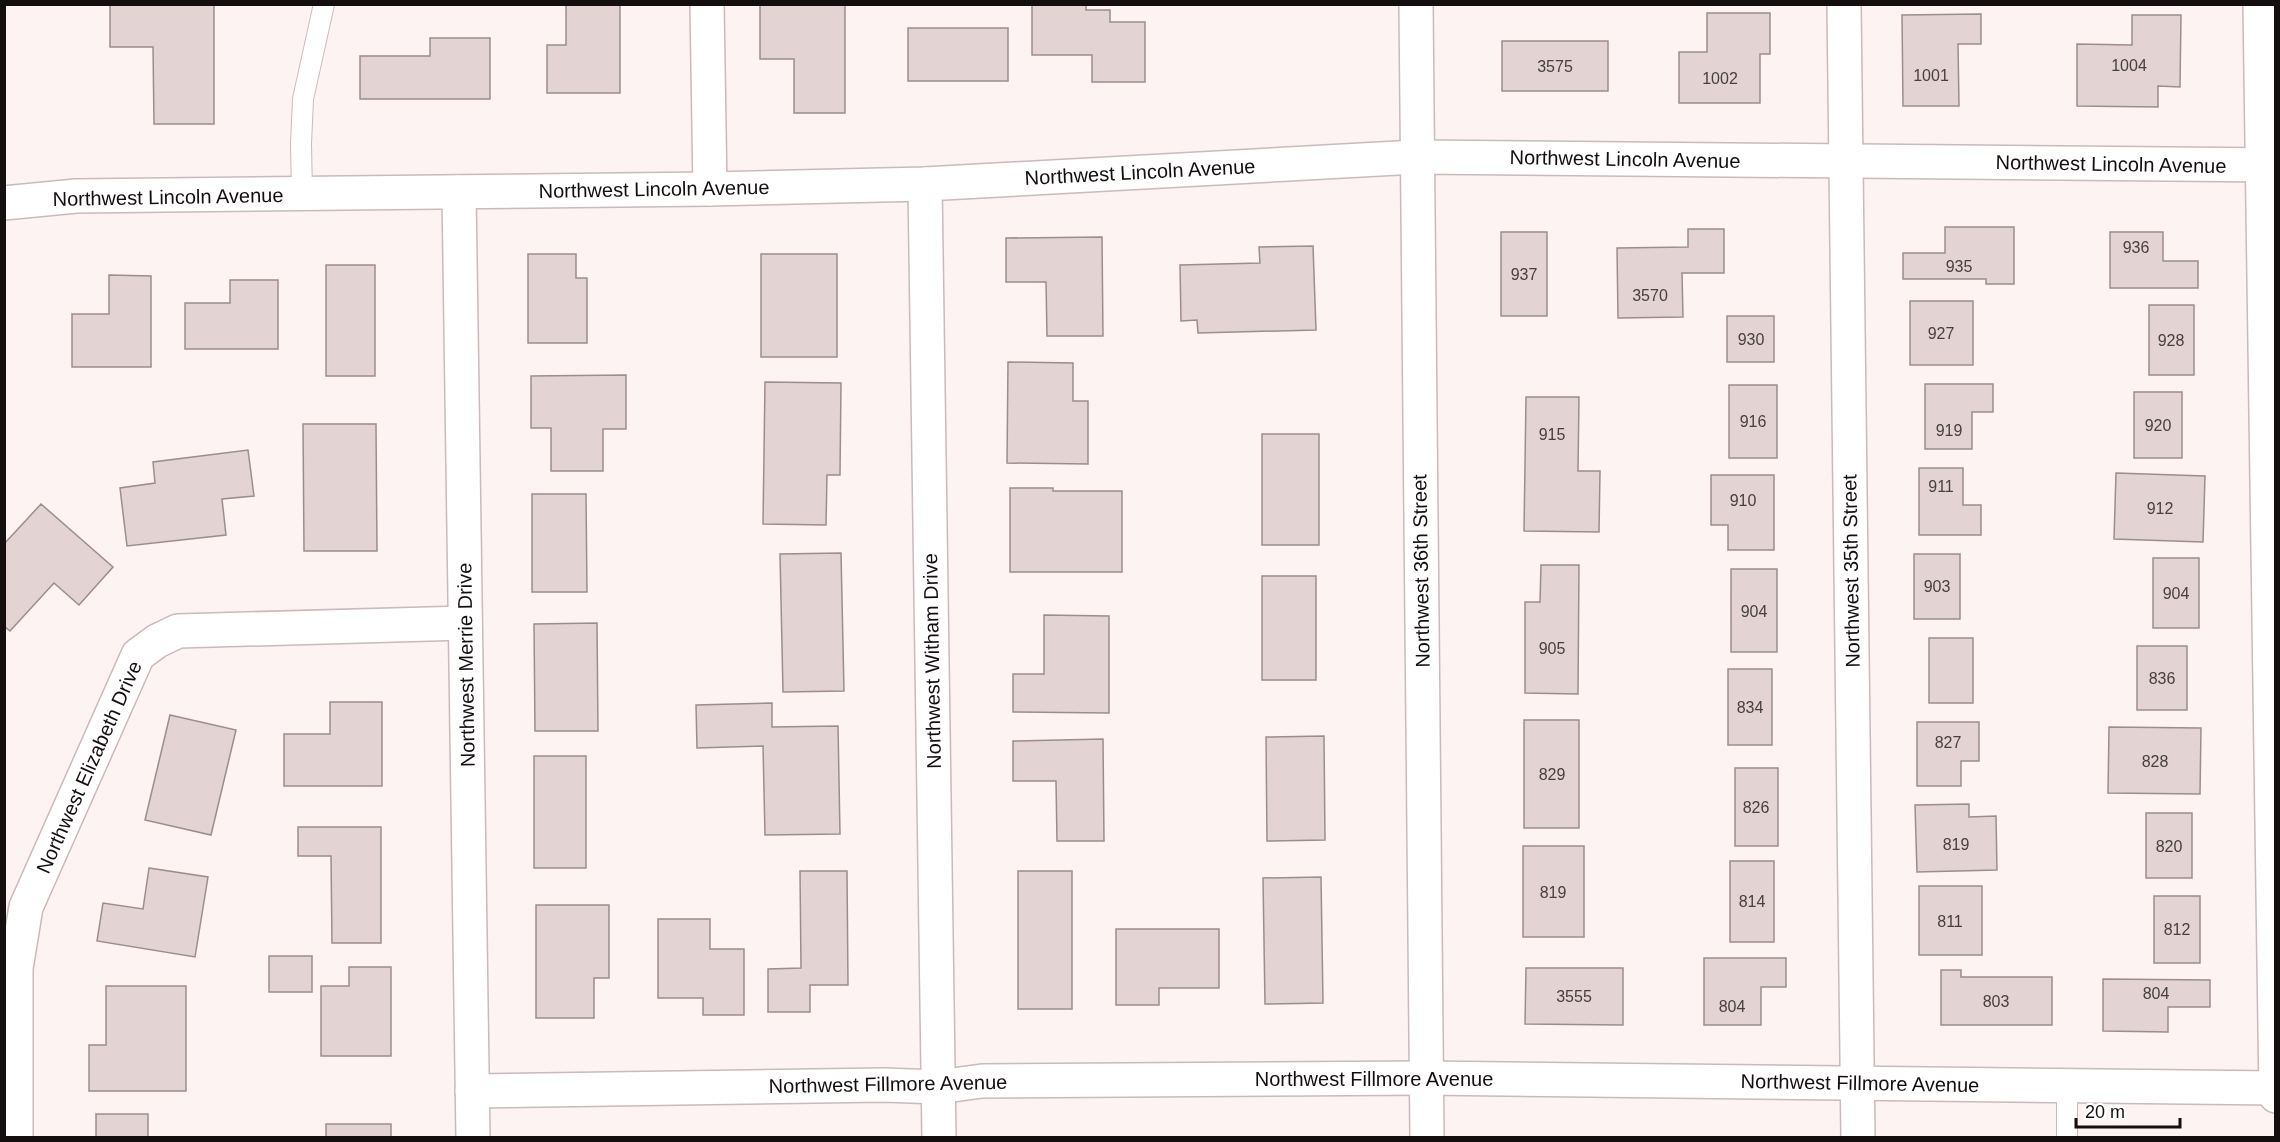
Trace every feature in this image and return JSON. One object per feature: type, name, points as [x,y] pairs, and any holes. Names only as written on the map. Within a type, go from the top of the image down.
[{"type":"street","points":[[707,4],[710,189]]},
{"type":"street","name":"Northwest 36th Street","points":[[1416,4],[1427,1137]]},
{"type":"street","name":"Northwest 35th Street","points":[[1844,4],[1858,1137]]},
{"type":"street","points":[[2260,4],[2268,165],[2276,1096]]},
{"type":"street","name":"Northwest Lincoln Avenue","points":[[4,203],[76,196],[710,189],[925,184],[1416,156],[2268,165]]},
{"type":"street","name":"Northwest Witham Drive","points":[[925,184],[939,1137]]},
{"type":"street","name":"Northwest Merrie Drive","points":[[459,192],[473,1137]]},
{"type":"street","name":"Northwest Elizabeth Drive","points":[[16,1137],[16,968],[26,907],[138,655],[157,641],[178,631],[465,623]]},
{"type":"street","name":"Northwest Fillmore Avenue","points":[[472,1091],[884,1085],[938,1087],[982,1081],[1426,1078],[2275,1088]]},
{"type":"lane","points":[[302,194],[303,99],[324,4]]},
{"type":"lane","points":[[2067,1086],[2067,1137]]},
{"type":"building","points":[[110,4],[214,4],[214,124],[154,124],[153,47],[110,47]]},
{"type":"building","points":[[760,4],[845,4],[845,113],[794,113],[794,59],[760,59]]},
{"type":"building","points":[[1032,4],[1086,4],[1086,10],[1110,10],[1110,22],[1145,22],[1145,82],[1092,82],[1092,55],[1032,55]]},
{"type":"building","points":[[566,5],[620,5],[620,93],[547,93],[547,45],[566,45]]},
{"type":"building","points":[[1707,13],[1770,13],[1770,54],[1760,54],[1760,103],[1679,103],[1679,52],[1707,52]]},
{"type":"building","points":[[1981,14],[1981,44],[1958,44],[1959,106],[1903,106],[1902,15]]},
{"type":"building","points":[[2132,15],[2181,15],[2180,87],[2158,86],[2158,107],[2077,106],[2077,44],[2132,45]]},
{"type":"building","points":[[908,28],[1008,28],[1008,81],[908,81]]},
{"type":"building","points":[[430,38],[490,38],[490,99],[360,99],[360,56],[430,56]]},
{"type":"building","points":[[1502,41],[1608,41],[1608,91],[1502,91]]},
{"type":"building","points":[[1945,227],[2014,227],[2014,284],[1986,284],[1986,279],[1903,279],[1903,253],[1945,253]]},
{"type":"building","points":[[1688,229],[1724,229],[1724,273],[1682,273],[1683,317],[1618,318],[1617,248],[1688,247]]},
{"type":"building","points":[[1501,232],[1547,232],[1547,316],[1501,316]]},
{"type":"building","points":[[2110,232],[2163,232],[2163,261],[2198,261],[2198,288],[2110,288]]},
{"type":"building","points":[[1102,237],[1103,336],[1047,336],[1046,282],[1006,282],[1006,238]]},
{"type":"building","points":[[1313,246],[1316,330],[1198,333],[1197,320],[1181,321],[1180,265],[1260,263],[1259,247]]},
{"type":"building","points":[[528,254],[576,254],[576,278],[587,278],[587,343],[528,343]]},
{"type":"building","points":[[761,254],[837,254],[837,357],[761,357]]},
{"type":"building","points":[[326,265],[375,265],[375,376],[326,376]]},
{"type":"building","points":[[109,275],[151,276],[151,367],[72,367],[72,314],[109,314]]},
{"type":"building","points":[[230,280],[278,280],[278,349],[185,349],[185,303],[230,303]]},
{"type":"building","points":[[1910,301],[1973,301],[1973,365],[1910,365]]},
{"type":"building","points":[[2149,305],[2194,305],[2194,375],[2149,375]]},
{"type":"building","points":[[1727,316],[1774,316],[1774,362],[1727,362]]},
{"type":"building","points":[[1008,362],[1073,363],[1073,401],[1088,401],[1088,464],[1007,463]]},
{"type":"building","points":[[626,375],[626,429],[603,429],[603,471],[551,471],[551,428],[531,428],[531,376]]},
{"type":"building","points":[[765,382],[841,383],[840,475],[827,475],[826,525],[763,524]]},
{"type":"building","points":[[1925,384],[1993,384],[1993,412],[1972,412],[1972,449],[1925,449]]},
{"type":"building","points":[[1729,385],[1777,385],[1777,458],[1729,458]]},
{"type":"building","points":[[2134,392],[2182,392],[2182,458],[2134,458]]},
{"type":"building","points":[[1526,397],[1579,397],[1578,471],[1600,471],[1599,532],[1524,531]]},
{"type":"building","points":[[303,424],[376,424],[377,551],[304,551]]},
{"type":"building","points":[[1262,434],[1319,434],[1319,545],[1262,545]]},
{"type":"building","points":[[248,450],[254,496],[222,499],[226,535],[127,546],[120,488],[155,483],[153,462]]},
{"type":"building","points":[[1919,468],[1963,468],[1963,505],[1981,505],[1981,535],[1919,535]]},
{"type":"building","points":[[2116,473],[2205,476],[2203,542],[2114,539]]},
{"type":"building","points":[[1711,475],[1774,475],[1774,550],[1728,550],[1728,525],[1711,525]]},
{"type":"building","points":[[1010,488],[1053,488],[1053,491],[1122,491],[1122,572],[1010,572]]},
{"type":"building","points":[[532,494],[586,494],[587,592],[532,592]]},
{"type":"building","points":[[41,504],[113,567],[79,605],[54,583],[10,631],[4,626],[4,544]]},
{"type":"building","points":[[841,553],[844,691],[783,692],[780,554]]},
{"type":"building","points":[[1914,554],[1960,554],[1960,619],[1914,619]]},
{"type":"building","points":[[2153,558],[2199,558],[2199,628],[2153,628]]},
{"type":"building","points":[[1541,565],[1579,565],[1578,694],[1525,693],[1525,602],[1540,602]]},
{"type":"building","points":[[1731,569],[1777,569],[1777,652],[1731,652]]},
{"type":"building","points":[[1262,576],[1316,576],[1316,680],[1262,680]]},
{"type":"building","points":[[1044,615],[1109,616],[1109,713],[1013,712],[1013,674],[1044,674]]},
{"type":"building","points":[[597,623],[598,731],[535,731],[534,624]]},
{"type":"building","points":[[1929,638],[1973,638],[1973,703],[1929,703]]},
{"type":"building","points":[[2137,646],[2187,646],[2187,710],[2137,710]]},
{"type":"building","points":[[1728,669],[1772,669],[1772,745],[1728,745]]},
{"type":"building","points":[[330,702],[382,702],[382,786],[284,786],[284,734],[330,734]]},
{"type":"building","points":[[772,703],[772,727],[838,726],[840,834],[765,835],[763,746],[697,748],[696,705]]},
{"type":"building","points":[[170,715],[236,730],[211,835],[145,820]]},
{"type":"building","points":[[1524,720],[1579,720],[1579,828],[1524,828]]},
{"type":"building","points":[[1917,722],[1979,722],[1979,761],[1961,761],[1961,786],[1917,786]]},
{"type":"building","points":[[2109,727],[2201,728],[2200,794],[2108,793]]},
{"type":"building","points":[[1324,736],[1325,840],[1267,841],[1266,737]]},
{"type":"building","points":[[1103,739],[1104,841],[1057,841],[1056,781],[1013,781],[1013,741]]},
{"type":"building","points":[[534,756],[586,756],[586,868],[534,868]]},
{"type":"building","points":[[1735,768],[1778,768],[1778,846],[1735,846]]},
{"type":"building","points":[[1969,804],[1969,817],[1996,816],[1997,870],[1917,872],[1915,805]]},
{"type":"building","points":[[2146,813],[2192,813],[2192,878],[2146,878]]},
{"type":"building","points":[[298,827],[381,827],[381,943],[332,943],[331,856],[298,856]]},
{"type":"building","points":[[1523,846],[1584,846],[1584,937],[1523,937]]},
{"type":"building","points":[[1730,861],[1774,861],[1774,942],[1730,942]]},
{"type":"building","points":[[149,868],[208,877],[195,957],[97,941],[103,903],[143,909]]},
{"type":"building","points":[[800,871],[847,871],[848,985],[810,985],[810,1012],[768,1012],[768,969],[801,968]]},
{"type":"building","points":[[1018,871],[1072,871],[1072,1009],[1018,1009]]},
{"type":"building","points":[[1321,877],[1323,1003],[1265,1004],[1263,878]]},
{"type":"building","points":[[1919,886],[1982,886],[1982,955],[1919,955]]},
{"type":"building","points":[[2154,896],[2200,896],[2200,963],[2154,963]]},
{"type":"building","points":[[536,905],[609,905],[609,978],[594,978],[594,1018],[536,1018]]},
{"type":"building","points":[[658,919],[710,919],[710,949],[744,949],[744,1015],[703,1015],[703,998],[658,998]]},
{"type":"building","points":[[1116,929],[1219,929],[1219,988],[1159,988],[1159,1005],[1116,1005]]},
{"type":"building","points":[[269,956],[312,956],[312,992],[269,992]]},
{"type":"building","points":[[1704,958],[1786,958],[1786,987],[1761,987],[1761,1025],[1704,1025]]},
{"type":"building","points":[[349,967],[391,967],[391,1056],[321,1056],[321,986],[349,986]]},
{"type":"building","points":[[1526,968],[1623,968],[1623,1025],[1525,1024]]},
{"type":"building","points":[[1941,970],[1961,970],[1961,977],[2052,977],[2052,1025],[1941,1025]]},
{"type":"building","points":[[2103,979],[2210,980],[2210,1007],[2168,1007],[2168,1032],[2103,1031]]},
{"type":"building","points":[[106,986],[186,986],[186,1091],[89,1091],[89,1045],[106,1045]]},
{"type":"building","points":[[96,1114],[148,1114],[148,1138],[96,1138]]},
{"type":"building","points":[[326,1124],[391,1124],[391,1138],[326,1138]]}]
